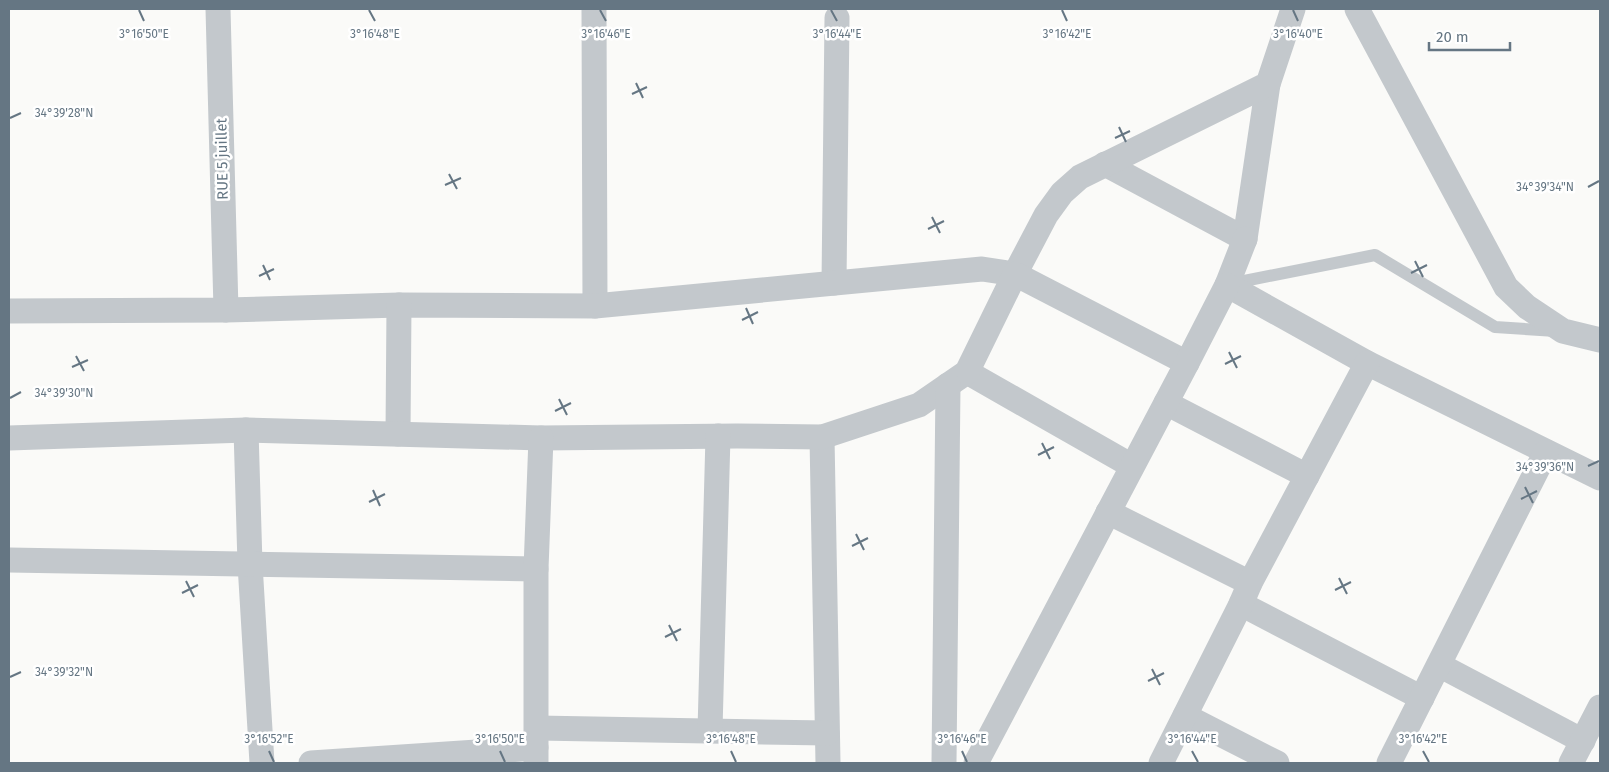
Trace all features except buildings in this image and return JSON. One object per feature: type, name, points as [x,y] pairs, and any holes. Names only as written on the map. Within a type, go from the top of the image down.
[{"type":"street","name":"RUE 5 juillet","points":[[218,9],[226,310]]},
{"type":"street","points":[[594,9],[595,306]]},
{"type":"street","points":[[983,761],[1108,512],[1187,363],[1226,285],[1245,239],[1268,84],[1293,9]]},
{"type":"street","points":[[1357,9],[1506,287],[1527,307],[1563,331],[1600,340]]},
{"type":"street","points":[[834,283],[837,18]]},
{"type":"street","points":[[9,438],[246,430],[540,438],[822,437],[919,405],[957,378],[1046,215],[1062,193],[1080,177],[1268,84]]},
{"type":"street","points":[[1105,164],[1245,239]]},
{"type":"street","points":[[9,311],[226,310],[400,305],[595,306],[982,268],[1015,274],[1187,363]]},
{"type":"street","points":[[1226,285],[1367,363],[1600,478]]},
{"type":"street","points":[[398,434],[400,305]]},
{"type":"street","points":[[1161,763],[1246,593],[1367,363]]},
{"type":"street","points":[[957,378],[1132,466]]},
{"type":"street","points":[[944,763],[957,378]]},
{"type":"street","points":[[1166,403],[1307,476]]},
{"type":"street","points":[[246,430],[250,564],[262,763]]},
{"type":"street","points":[[710,730],[718,436]]},
{"type":"street","points":[[822,437],[828,763]]},
{"type":"street","points":[[536,746],[536,569],[540,438]]},
{"type":"street","points":[[1389,763],[1546,452]]},
{"type":"street","points":[[1108,512],[1422,698]]},
{"type":"street","points":[[9,560],[536,569]]},
{"type":"street","points":[[1439,665],[1583,741]]},
{"type":"street","points":[[1572,763],[1600,707]]},
{"type":"street","points":[[1185,716],[1277,763]]},
{"type":"street","points":[[311,763],[536,746],[710,730],[827,732]]},
{"type":"lane","points":[[1226,285],[1376,254],[1495,327],[1563,331]]}]
